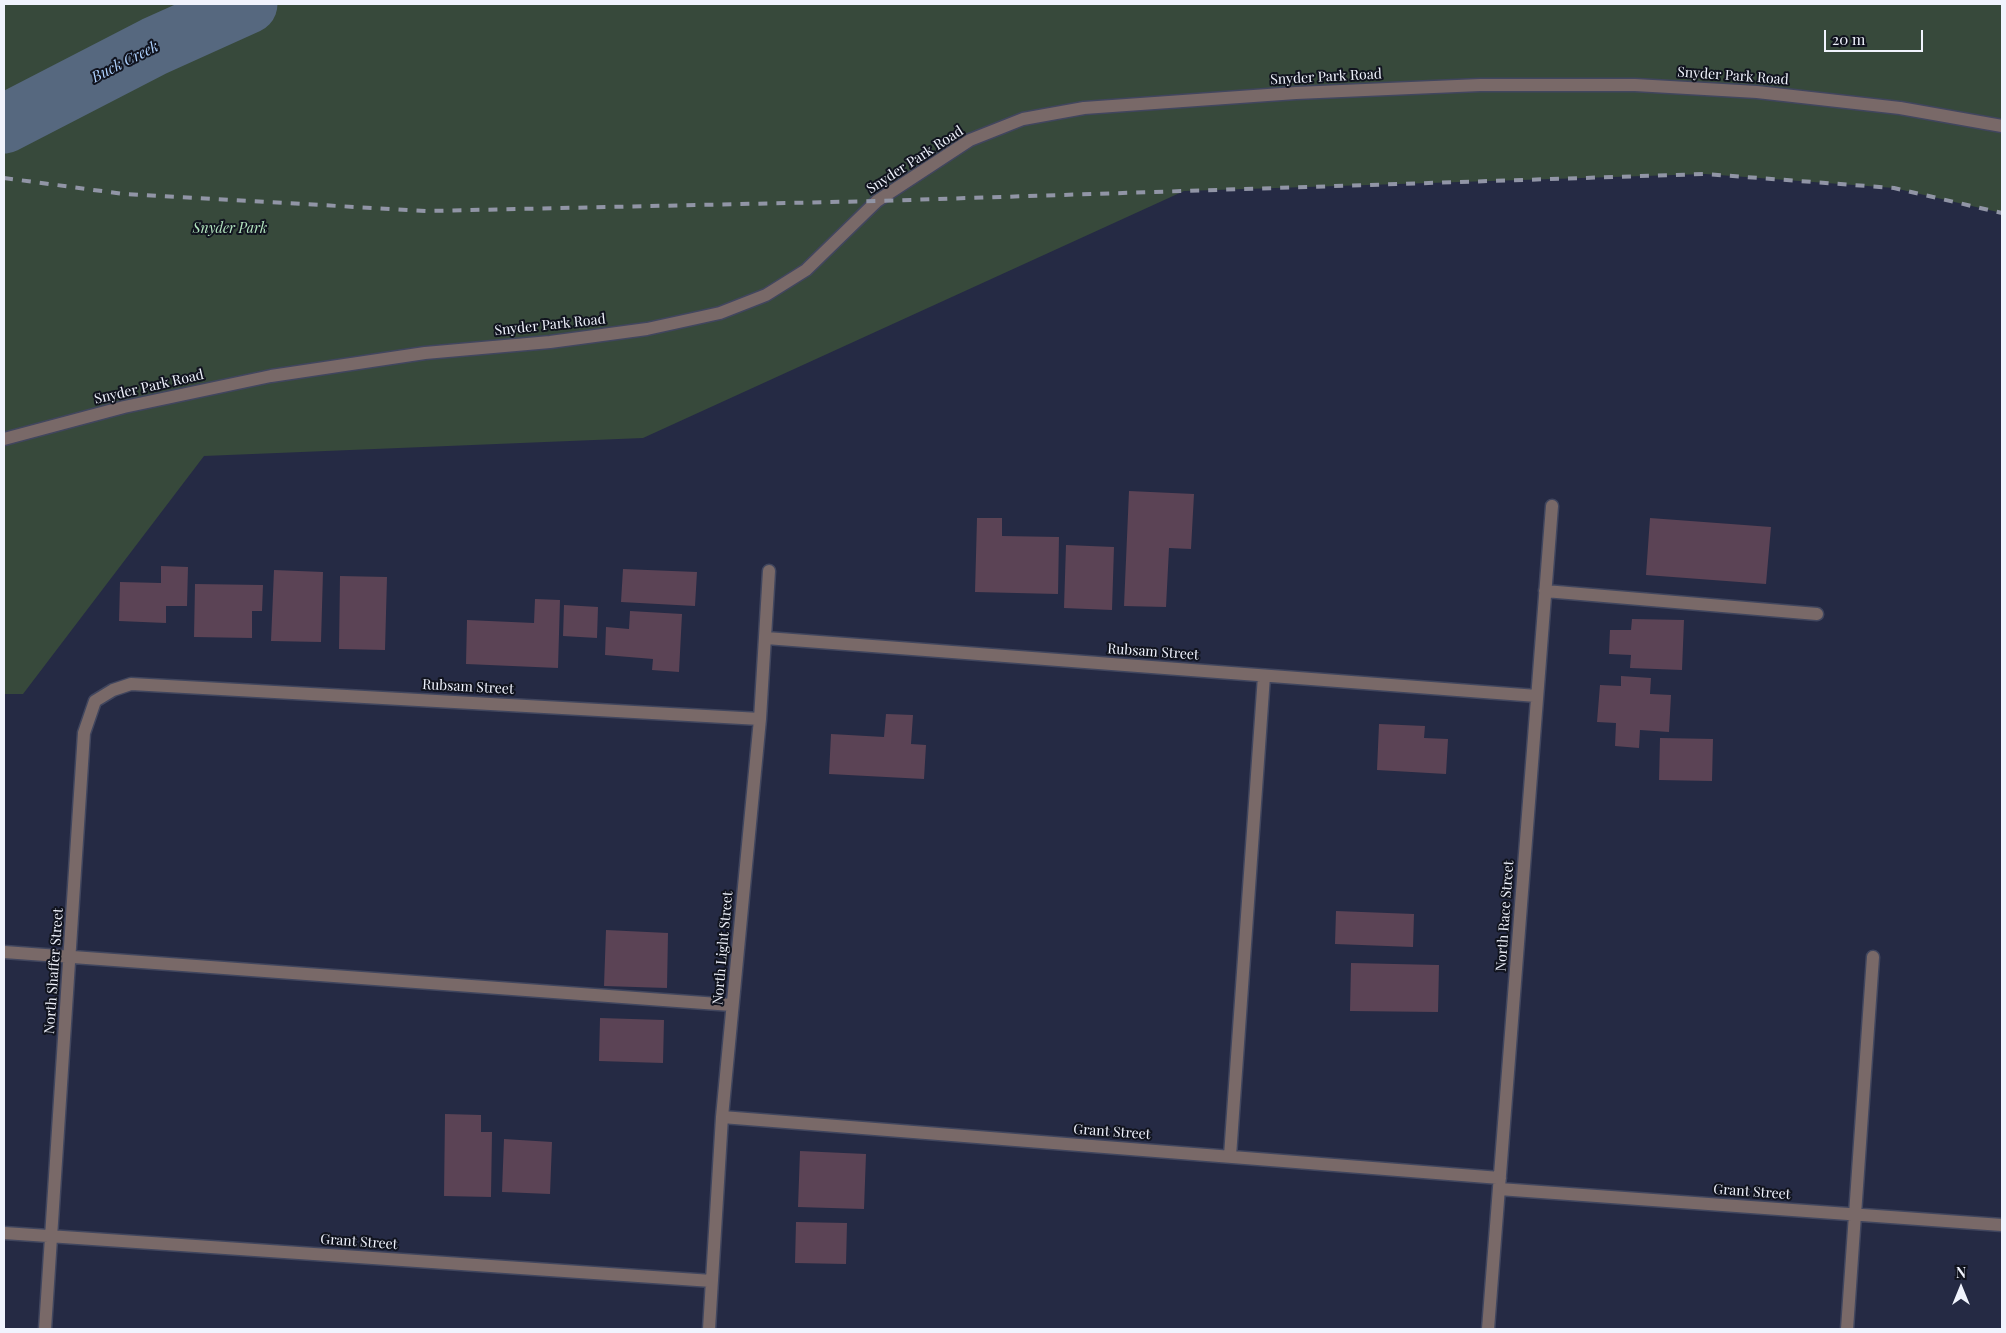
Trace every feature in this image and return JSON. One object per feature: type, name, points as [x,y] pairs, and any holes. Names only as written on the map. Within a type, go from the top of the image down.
[{"type":"street","name":"Snyder Park Road","points":[[4,439],[124,407],[270,376],[425,353],[550,342],[647,330],[720,313],[766,295],[806,270],[877,201],[970,140],[1023,119],[1084,108],[1296,93],[1470,85],[1635,85],[1757,92],[1900,108],[2002,126]]},
{"type":"street","name":"North Race Street","points":[[1488,1329],[1552,506]]},
{"type":"street","name":"North Light Street","points":[[709,1329],[722,1117],[760,719],[769,571]]},
{"type":"street","points":[[1545,592],[1817,614]]},
{"type":"street","name":"Rubsam Street","points":[[766,638],[1537,696]]},
{"type":"street","points":[[1230,1156],[1264,676]]},
{"type":"street","name":"North Shaffer Street","points":[[45,1329],[84,733],[94,701],[113,690],[131,684],[175,686]]},
{"type":"street","name":"Rubsam Street","points":[[175,686],[760,719]]},
{"type":"street","points":[[4,952],[732,1005]]},
{"type":"street","points":[[1847,1329],[1873,957]]},
{"type":"street","name":"Grant Street","points":[[722,1117],[1230,1156],[1500,1183],[1855,1215],[2002,1225]]},
{"type":"street","name":"Grant Street","points":[[4,1233],[712,1281]]},
{"type":"green space","name":"Snyder Park","points":[[4,4],[2002,4],[2002,213],[1894,188],[1705,174],[1184,191],[643,438],[204,456],[23,694],[4,694]]},
{"type":"building","points":[[1129,491],[1194,494],[1191,549],[1169,548],[1166,607],[1124,606]]},
{"type":"building","points":[[977,518],[1002,518],[1002,536],[1059,537],[1058,594],[975,592]]},
{"type":"building","points":[[1650,518],[1771,527],[1766,584],[1646,575]]},
{"type":"building","points":[[1066,545],[1114,547],[1112,610],[1064,608]]},
{"type":"building","points":[[161,566],[188,567],[187,606],[166,606],[166,623],[119,621],[120,582],[161,583]]},
{"type":"building","points":[[623,569],[697,572],[695,606],[621,602]]},
{"type":"building","points":[[274,570],[323,572],[321,642],[271,641]]},
{"type":"building","points":[[340,576],[387,577],[385,650],[339,649]]},
{"type":"building","points":[[195,584],[263,585],[262,611],[252,611],[252,638],[194,637]]},
{"type":"building","points":[[535,599],[560,600],[558,668],[466,664],[467,620],[534,623]]},
{"type":"building","points":[[564,605],[598,607],[597,638],[563,636]]},
{"type":"building","points":[[630,611],[682,614],[679,672],[652,670],[653,659],[605,655],[606,627],[629,629]]},
{"type":"building","points":[[1632,619],[1684,620],[1682,670],[1630,668],[1631,655],[1609,654],[1610,630],[1631,630]]},
{"type":"building","points":[[1621,676],[1651,678],[1650,694],[1671,695],[1669,732],[1640,730],[1639,748],[1615,746],[1616,723],[1597,722],[1600,685],[1621,686]]},
{"type":"building","points":[[886,714],[913,715],[911,744],[926,745],[924,779],[829,774],[831,734],[884,737]]},
{"type":"building","points":[[1379,724],[1425,726],[1424,738],[1448,739],[1446,774],[1377,770]]},
{"type":"building","points":[[1660,738],[1713,739],[1712,781],[1659,780]]},
{"type":"building","points":[[1336,911],[1414,914],[1413,947],[1335,944]]},
{"type":"building","points":[[606,930],[668,933],[667,988],[604,986]]},
{"type":"building","points":[[1351,963],[1439,965],[1438,1012],[1350,1011]]},
{"type":"building","points":[[600,1018],[664,1020],[663,1063],[599,1061]]},
{"type":"building","points":[[445,1114],[481,1115],[481,1132],[492,1132],[491,1197],[444,1196]]},
{"type":"building","points":[[504,1139],[552,1142],[550,1194],[502,1192]]},
{"type":"building","points":[[800,1151],[866,1154],[864,1209],[798,1207]]},
{"type":"building","points":[[796,1222],[847,1223],[846,1264],[795,1263]]},
{"type":"waterway","name":"Buck Creek","points":[[4,124],[155,46],[248,4]]},
{"type":"railway","points":[[4,178],[124,194],[427,211],[877,201],[1705,174],[1894,188],[2002,213]]}]
